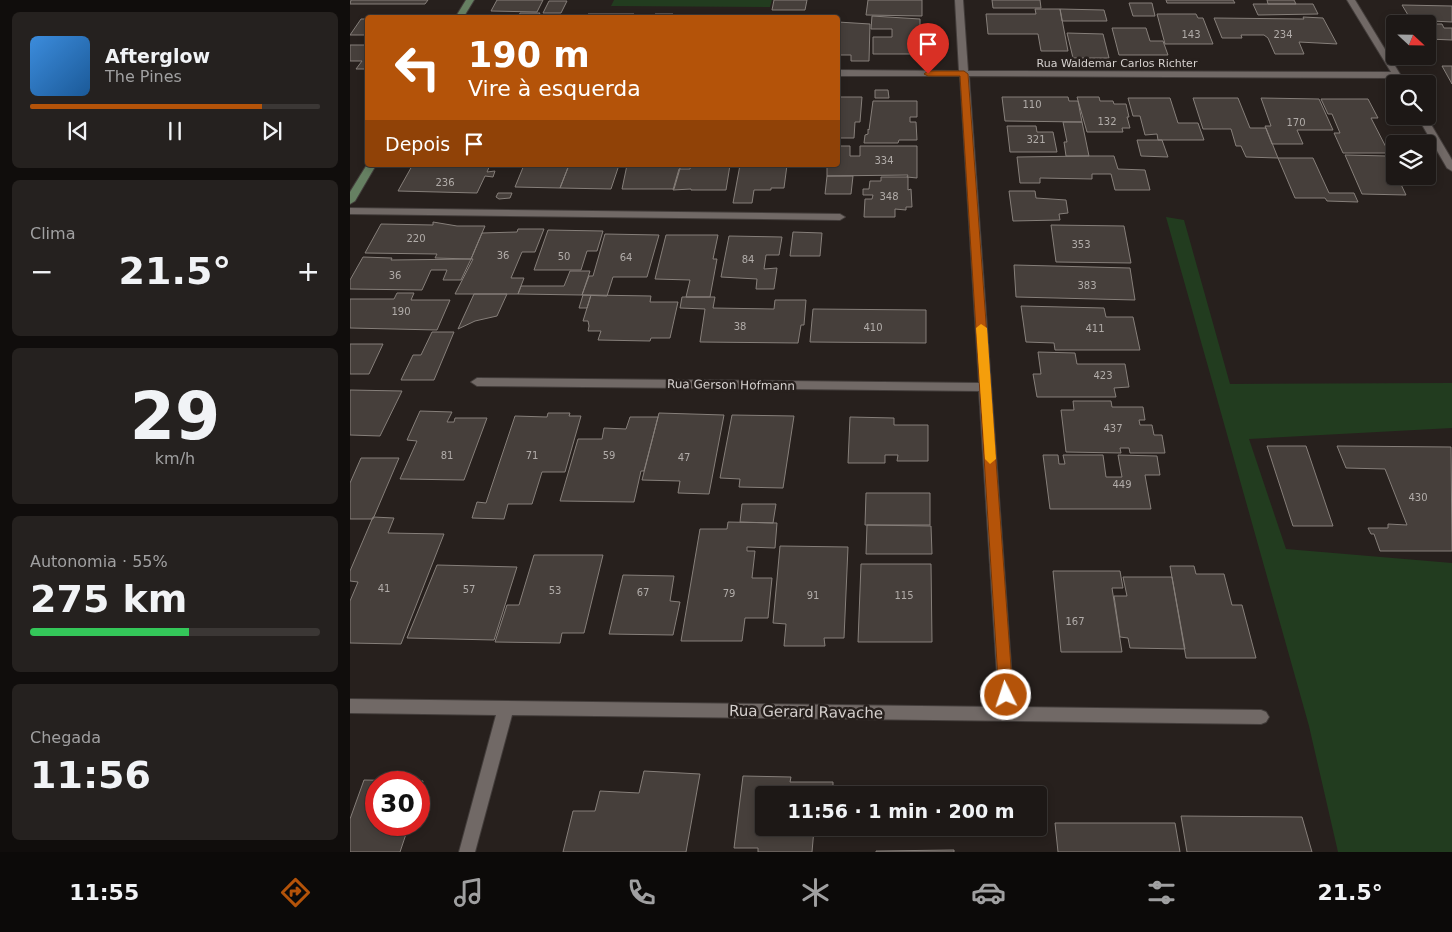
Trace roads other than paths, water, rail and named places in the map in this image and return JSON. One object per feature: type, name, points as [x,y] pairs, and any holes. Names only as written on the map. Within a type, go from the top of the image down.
[{"type":"main road","points":[[461,15],[470,0]]},
{"type":"main road","points":[[350,201],[370,167]]},
{"type":"street","points":[[959,0],[1007,714]]},
{"type":"street","points":[[1351,0],[1396,75]]},
{"type":"street","name":"Rua Waldemar Carlos Richter","points":[[840,74],[1396,75]]},
{"type":"street","points":[[1427,125],[1448,155],[1452,168]]},
{"type":"street","points":[[350,211],[840,217]]},
{"type":"street","name":"Rua Gerson Hofmann","points":[[477,382],[986,388]]},
{"type":"street","name":"Rua Gerard Ravache","points":[[350,706],[1261,717]]},
{"type":"street","points":[[467,852],[506,708]]}]
